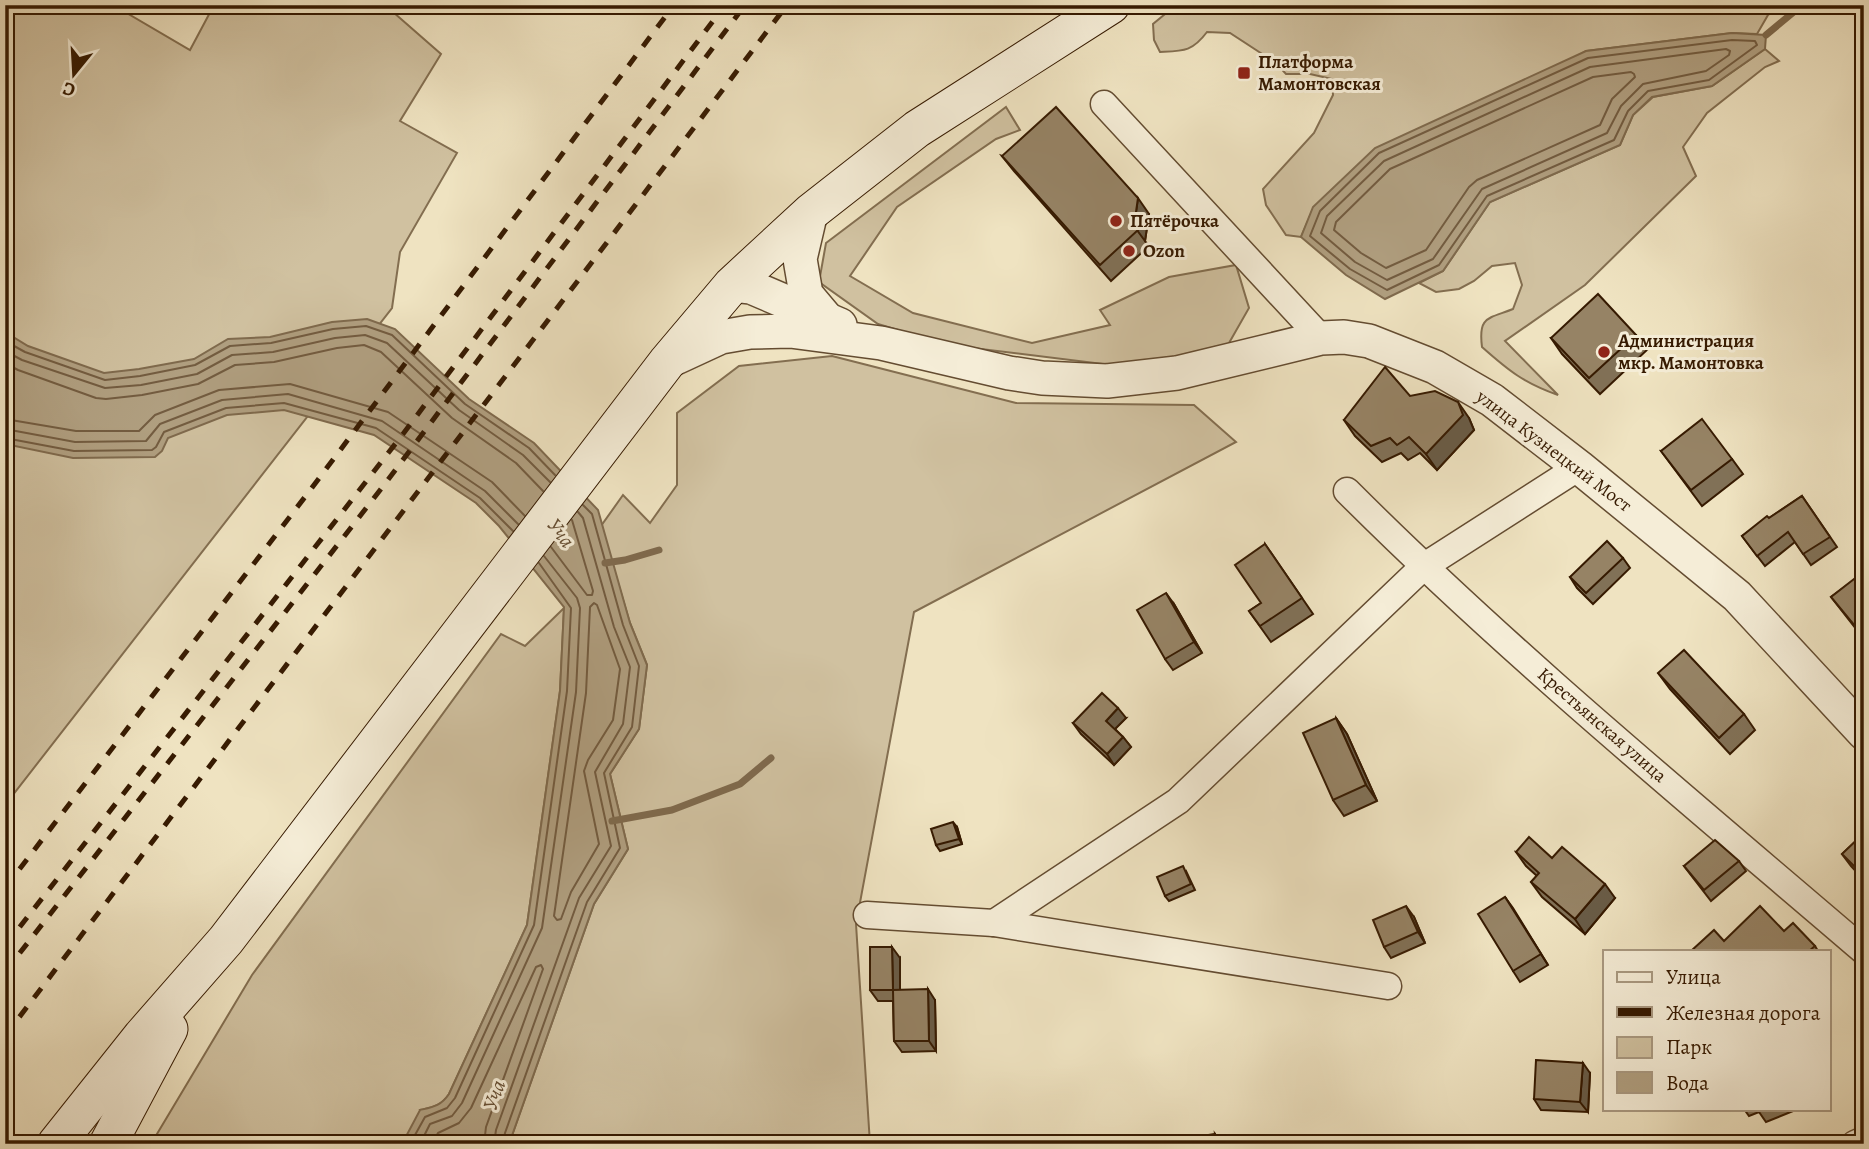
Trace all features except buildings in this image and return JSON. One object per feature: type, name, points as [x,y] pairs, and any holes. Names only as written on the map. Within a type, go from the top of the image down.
[{"type":"main road","points":[[56,1144],[142,1036],[226,940],[667,362],[732,285],[811,212],[917,130],[1100,12]]},
{"type":"main road","points":[[108,1144],[163,1038],[226,940]]},
{"type":"street","points":[[1104,104],[1321,338]]},
{"type":"street","points":[[811,212],[800,259],[806,294],[827,319]]},
{"type":"street","points":[[732,285],[751,287],[881,343]]},
{"type":"street","points":[[732,285],[742,304],[755,316],[790,331]]},
{"type":"street","points":[[667,362],[721,337],[750,332],[790,331],[881,343]]},
{"type":"street","name":"улица Кузнецкий Мост","points":[[881,343],[1009,373],[1042,378],[1107,381],[1177,373],[1321,338],[1344,337],[1369,341],[1435,367],[1492,400],[1737,596],[1864,733]]},
{"type":"street","points":[[994,923],[1178,801],[1423,568],[1579,467]]},
{"type":"street","name":"Крестьянская улица","points":[[1347,491],[1423,568],[1864,951]]},
{"type":"street","points":[[867,915],[994,923],[1388,986]]},
{"type":"street","points":[[1855,1144],[1864,1140]]},
{"type":"green space","points":[[5,5],[113,5],[190,50],[214,5],[385,5],[441,54],[400,121],[457,153],[400,252],[392,308],[5,805]]},
{"type":"green space","points":[[1176,5],[1782,5],[1768,15],[1757,34],[1732,33],[1586,51],[1314,207],[1301,237],[1286,235],[1266,205],[1263,189],[1314,133],[1333,95],[1332,79],[1310,74],[1286,74],[1276,63],[1230,33],[1207,32],[1192,47],[1160,52],[1154,40],[1153,24]]},
{"type":"green space","points":[[1765,49],[1779,61],[1765,67],[1707,113],[1683,147],[1696,176],[1585,285],[1505,341],[1558,395],[1517,376],[1482,347],[1483,324],[1491,317],[1513,309],[1522,285],[1515,263],[1492,266],[1459,289],[1436,292],[1419,283],[1443,271],[1490,202],[1620,145],[1633,115],[1653,97],[1712,86]]},
{"type":"green space","points":[[1006,107],[1020,130],[996,139],[897,207],[850,276],[913,313],[1032,343],[1110,325],[1100,310],[1169,277],[1236,265],[1249,308],[1225,350],[1111,365],[948,345],[878,324],[819,282],[826,243]]},
{"type":"green space","points":[[832,356],[1016,403],[1194,405],[1236,442],[914,612],[856,924],[870,1144],[509,1144],[594,904],[628,849],[610,774],[639,729],[647,665],[630,623],[601,526],[623,495],[650,523],[677,485],[677,413],[739,366]]},
{"type":"green space","points":[[564,608],[560,691],[527,925],[449,1094],[440,1104],[420,1110],[438,1144],[151,1144],[252,975],[501,634],[525,646]]},
{"type":"water","points":[[1732,33],[1766,35],[1765,49],[1712,86],[1652,97],[1633,115],[1620,145],[1490,202],[1443,271],[1385,299],[1346,275],[1301,237],[1313,207],[1375,148],[1586,51]]},
{"type":"water","name":"Уча","points":[[367,319],[395,329],[469,399],[534,443],[598,510],[630,623],[647,665],[639,729],[610,774],[628,849],[594,904],[509,1144],[402,1144],[420,1110],[440,1104],[449,1094],[527,925],[560,691],[564,607],[499,526],[476,503],[374,435],[284,410],[227,415],[168,438],[162,451],[155,457],[73,458],[5,444],[5,332],[28,346],[104,373],[194,359],[228,339],[270,337],[332,322]]},
{"type":"waterway","points":[[1766,35],[1802,5]]},
{"type":"waterway","points":[[605,563],[659,550]]},
{"type":"waterway","points":[[612,821],[672,810],[740,784],[771,758]]},
{"type":"railway","points":[[5,888],[308,493],[674,5]]},
{"type":"railway","points":[[5,946],[403,434],[725,5]]},
{"type":"railway","points":[[5,972],[381,489],[745,5]]},
{"type":"railway","points":[[5,1036],[787,5]]},
{"type":"place","name":"Платформа Мамонтовская","points":[[1244,73]]},
{"type":"place","name":"Пятёрочка","points":[[1116,221]]},
{"type":"place","name":"Ozon","points":[[1129,251]]},
{"type":"place","name":"Администрация мкр. Мамонтовка","points":[[1604,352]]}]
